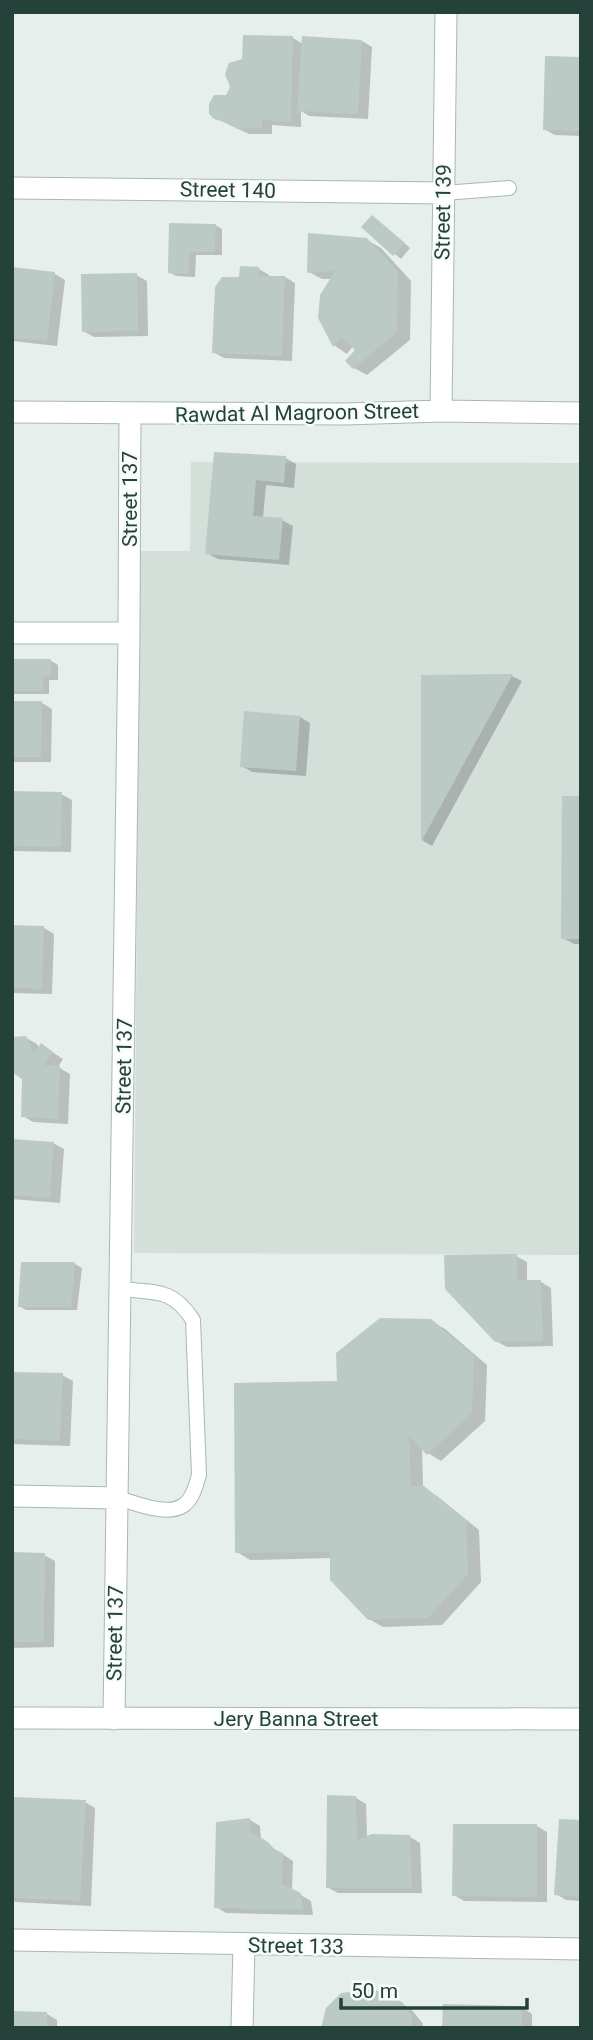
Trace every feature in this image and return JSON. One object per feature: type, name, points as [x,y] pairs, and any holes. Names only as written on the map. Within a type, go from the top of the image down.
[{"type":"street","name":"Street 139","points":[[440,411],[446,12]]},
{"type":"street","name":"Street 140","points":[[12,188],[444,193]]},
{"type":"street","name":"Rawdat Al Magroon Street","points":[[12,412],[581,413]]},
{"type":"street","name":"Street 137","points":[[114,1719],[130,414]]},
{"type":"street","points":[[12,633],[129,633]]},
{"type":"street","points":[[12,1496],[118,1499]]},
{"type":"street","name":"Jery Banna Street","points":[[12,1718],[581,1719]]},
{"type":"street","name":"Street 133","points":[[12,1941],[581,1949]]},
{"type":"street","points":[[242,2028],[244,1945]]},
{"type":"lane","points":[[444,193],[509,188]]},
{"type":"lane","points":[[118,1499],[153,1509],[168,1510],[183,1506],[193,1493],[200,1475],[193,1320],[183,1304],[166,1294],[121,1289]]},
{"type":"shaded area","points":[[191,462],[581,463],[581,1255],[134,1253],[140,551],[190,551]]},
{"type":"building","points":[[243,35],[293,36],[291,122],[262,120],[262,128],[237,129],[209,114],[209,104],[214,95],[226,95],[230,87],[225,74],[229,63],[242,59]]},
{"type":"building","points":[[302,36],[362,40],[358,114],[297,111]]},
{"type":"building","points":[[545,56],[581,57],[581,131],[543,130]]},
{"type":"building","points":[[372,215],[405,243],[393,256],[361,227]]},
{"type":"building","points":[[169,223],[216,224],[215,252],[189,252],[189,274],[168,273]]},
{"type":"building","points":[[308,233],[367,238],[398,272],[397,332],[353,369],[345,361],[355,350],[341,337],[333,347],[318,318],[320,295],[335,271],[307,273]]},
{"type":"building","points":[[240,266],[259,267],[259,276],[285,276],[282,356],[212,353],[215,287],[222,277],[239,277]]},
{"type":"building","points":[[12,267],[55,272],[47,341],[12,338]]},
{"type":"building","points":[[137,273],[138,331],[82,332],[81,274]]},
{"type":"building","points":[[214,452],[286,456],[284,483],[256,480],[253,516],[283,518],[279,560],[205,554]]},
{"type":"building","points":[[12,659],[51,659],[51,676],[43,677],[43,691],[12,691]]},
{"type":"building","points":[[513,674],[421,842],[421,675]]},
{"type":"building","points":[[12,701],[42,701],[41,757],[12,757]]},
{"type":"building","points":[[244,711],[300,716],[296,771],[240,767]]},
{"type":"building","points":[[12,791],[62,792],[61,847],[12,846]]},
{"type":"building","points":[[562,796],[581,796],[581,939],[561,939]]},
{"type":"building","points":[[12,925],[44,926],[42,989],[12,988]]},
{"type":"building","points":[[26,1036],[34,1053],[41,1043],[53,1052],[44,1065],[60,1066],[58,1119],[21,1117],[22,1079],[12,1072],[12,1037]]},
{"type":"building","points":[[12,1139],[54,1142],[50,1198],[12,1195]]},
{"type":"building","points":[[517,1254],[517,1280],[541,1280],[543,1341],[495,1342],[445,1289],[444,1255]]},
{"type":"building","points":[[21,1262],[75,1262],[71,1307],[18,1307]]},
{"type":"building","points":[[380,1318],[431,1319],[474,1356],[472,1413],[427,1455],[409,1436],[411,1486],[424,1486],[466,1520],[468,1574],[428,1618],[368,1620],[330,1580],[330,1552],[235,1553],[234,1383],[337,1381],[336,1353]]},
{"type":"building","points":[[12,1372],[63,1373],[60,1441],[12,1439]]},
{"type":"building","points":[[12,1552],[45,1553],[44,1642],[12,1642]]},
{"type":"building","points":[[327,1795],[356,1796],[357,1840],[372,1834],[410,1835],[412,1888],[326,1888]]},
{"type":"building","points":[[12,1797],[86,1800],[80,1901],[12,1898]]},
{"type":"building","points":[[250,1818],[251,1832],[283,1853],[282,1884],[301,1893],[303,1910],[214,1908],[216,1822]]},
{"type":"building","points":[[559,1819],[581,1820],[581,1897],[554,1895]]},
{"type":"building","points":[[453,1824],[537,1824],[537,1897],[452,1896]]},
{"type":"building","points":[[373,1989],[402,2002],[413,2017],[411,2028],[321,2028],[326,2008],[341,1993]]},
{"type":"building","points":[[443,2004],[522,2006],[522,2028],[442,2028]]},
{"type":"building","points":[[12,2011],[47,2012],[47,2028],[12,2028]]}]
